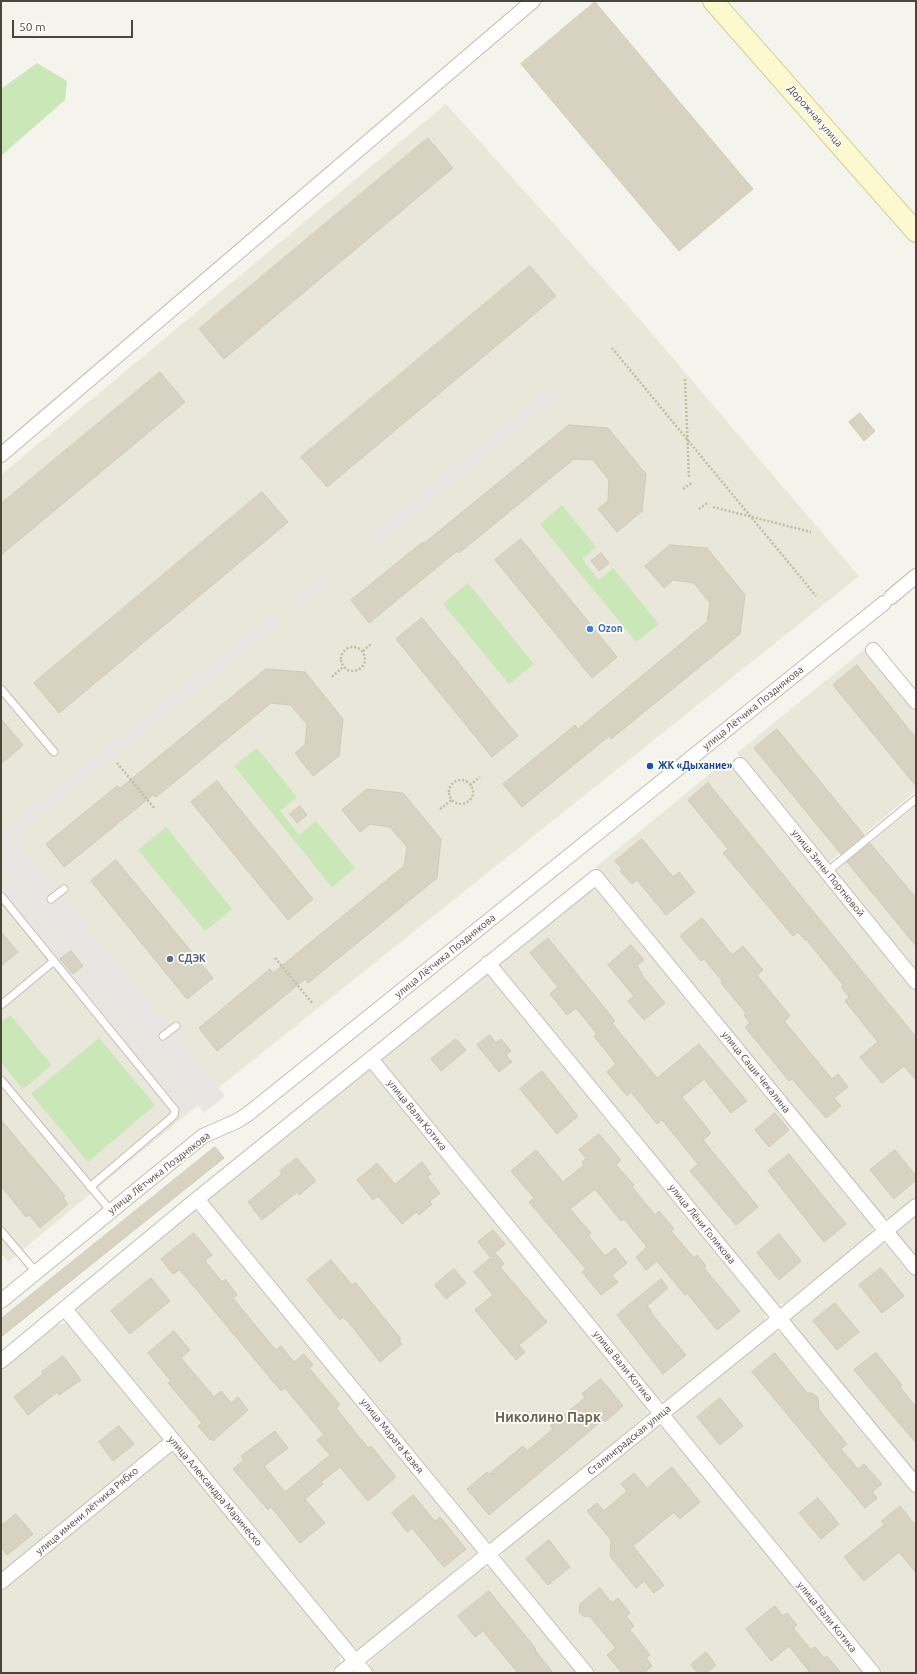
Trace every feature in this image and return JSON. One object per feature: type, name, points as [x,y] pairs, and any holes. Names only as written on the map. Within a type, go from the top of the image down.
[{"type":"main road","name":"Дорожная улица","points":[[713,1],[916,232]]},
{"type":"street","points":[[1,456],[533,1]]},
{"type":"street","name":"улица Лётчика Позднякова","points":[[1,1301],[203,1136],[237,1121],[248,1114],[916,576]]},
{"type":"street","points":[[873,650],[916,702]]},
{"type":"street","name":"улица Зины Портновой","points":[[740,765],[916,982]]},
{"type":"street","name":"улица Саши Чекалина","points":[[488,963],[596,876],[916,1268]]},
{"type":"street","points":[[1,1361],[197,1199],[488,963]]},
{"type":"street","name":"улица Лёни Голикова","points":[[488,963],[916,1485]]},
{"type":"street","name":"улица Вали Котика","points":[[371,1059],[662,1413],[873,1673]]},
{"type":"street","name":"улица Марата Казея","points":[[197,1199],[586,1673]]},
{"type":"street","name":"Сталинградская улица","points":[[341,1673],[779,1319],[916,1206]]},
{"type":"street","name":"улица Александра Маринеско","points":[[65,1309],[365,1673]]},
{"type":"street","name":"улица имени лётчика Рябко","points":[[1,1582],[173,1441]]},
{"type":"lane","points":[[1,689],[54,752]]},
{"type":"lane","points":[[827,872],[916,798]]},
{"type":"lane","points":[[51,900],[64,889]]},
{"type":"lane","points":[[1,896],[175,1110],[174,1115],[171,1118],[90,1186]]},
{"type":"lane","points":[[1,1005],[54,960]]},
{"type":"lane","points":[[163,1036],[176,1026]]},
{"type":"lane","points":[[1,1080],[111,1211]]},
{"type":"lane","points":[[1,1231],[36,1272]]},
{"type":"path","points":[[612,348],[816,596]]},
{"type":"path","points":[[685,379],[690,477]]},
{"type":"path","points":[[683,489],[693,482]]},
{"type":"path","points":[[700,509],[709,502]]},
{"type":"path","points":[[713,507],[811,532]]},
{"type":"path","points":[[362,651],[371,644]]},
{"type":"path","points":[[353,647],[362,651],[365,656],[363,667],[353,672],[343,667],[341,662],[343,652],[348,648],[353,647]]},
{"type":"path","points":[[332,677],[343,667]]},
{"type":"path","points":[[117,763],[154,808]]},
{"type":"path","points":[[470,785],[480,777]]},
{"type":"path","points":[[466,781],[470,785],[473,795],[470,800],[461,804],[452,800],[449,795],[449,790],[456,782],[466,781]]},
{"type":"path","points":[[440,809],[452,800]]},
{"type":"path","points":[[275,958],[313,1004]]},
{"type":"shaded area","points":[[446,104],[642,322],[859,576],[233,1076],[8,1262],[1,1253],[1,475]]},
{"type":"shaded area","points":[[551,387],[558,396],[374,547],[366,537]]},
{"type":"shaded area","points":[[317,577],[325,587],[300,607],[292,598]]},
{"type":"shaded area","points":[[271,615],[279,624],[16,834],[9,825]]},
{"type":"shaded area","points":[[866,648],[916,710],[916,791],[827,864],[737,753]]},
{"type":"shaded area","points":[[727,760],[916,990],[916,1197],[890,1218],[882,1216],[596,867]]},
{"type":"shaded area","points":[[916,806],[916,972],[834,872]]},
{"type":"shaded area","points":[[6,827],[225,1096],[204,1113],[1,865],[1,831]]},
{"type":"shaded area","points":[[9,878],[69,952],[59,960],[1,889],[1,885]]},
{"type":"shaded area","points":[[599,889],[873,1226],[872,1233],[785,1304],[777,1304],[499,970],[498,960],[585,891]]},
{"type":"shaded area","points":[[487,969],[762,1305],[766,1313],[765,1320],[666,1401],[658,1399],[650,1390],[377,1059]]},
{"type":"shaded area","points":[[84,970],[196,1107],[186,1115],[74,979]]},
{"type":"shaded area","points":[[364,1069],[374,1070],[646,1400],[647,1415],[494,1542],[483,1538],[207,1201],[210,1192]]},
{"type":"shaded area","points":[[192,1211],[202,1212],[477,1552],[361,1648],[354,1649],[79,1319],[76,1307]]},
{"type":"shaded area","points":[[916,1214],[916,1259],[896,1233],[899,1228]]},
{"type":"shaded area","points":[[881,1243],[893,1248],[916,1276],[916,1477],[791,1324],[791,1317]]},
{"type":"shaded area","points":[[66,1323],[166,1440],[1,1577],[1,1368],[54,1326]]},
{"type":"shaded area","points":[[772,1332],[780,1332],[785,1336],[916,1495],[916,1673],[880,1673],[674,1418],[673,1412]]},
{"type":"shaded area","points":[[658,1426],[669,1430],[868,1673],[595,1673],[502,1558],[504,1551]]},
{"type":"shaded area","points":[[167,1453],[177,1453],[336,1647],[341,1663],[329,1673],[1,1673],[1,1588]]},
{"type":"shaded area","points":[[484,1567],[498,1570],[581,1673],[369,1673],[367,1671],[371,1660]]},
{"type":"green space","points":[[37,63],[67,81],[65,100],[1,156],[1,89]]},
{"type":"green space","points":[[562,505],[596,547],[582,559],[599,580],[613,568],[659,624],[636,642],[540,524]]},
{"type":"green space","points":[[468,583],[534,664],[509,684],[443,604]]},
{"type":"green space","points":[[257,748],[297,797],[280,811],[299,835],[316,821],[355,868],[332,887],[234,766]]},
{"type":"green space","points":[[166,827],[232,909],[205,931],[138,850]]},
{"type":"green space","points":[[10,1015],[52,1065],[23,1089],[1,1062],[1,1023]]},
{"type":"green space","points":[[99,1038],[155,1105],[88,1162],[31,1094]]},
{"type":"building","points":[[595,2],[753,189],[679,251],[521,64]]},
{"type":"building","points":[[428,138],[453,168],[224,359],[199,329]]},
{"type":"building","points":[[530,266],[556,296],[327,487],[301,457]]},
{"type":"building","points":[[160,372],[185,402],[1,555],[1,504]]},
{"type":"building","points":[[860,413],[875,431],[864,441],[849,422]]},
{"type":"building","points":[[569,425],[608,428],[646,474],[642,511],[617,532],[598,509],[608,501],[609,480],[593,460],[574,459],[459,553],[457,551],[369,623],[351,600],[423,542],[424,543]]},
{"type":"building","points":[[262,492],[288,522],[59,713],[34,683]]},
{"type":"building","points":[[521,539],[617,657],[592,678],[495,560]]},
{"type":"building","points":[[670,545],[707,548],[745,595],[740,634],[611,739],[609,736],[522,807],[503,784],[575,725],[578,729],[707,622],[710,603],[694,583],[673,580],[664,588],[645,566]]},
{"type":"building","points":[[601,553],[609,563],[599,571],[591,561]]},
{"type":"building","points":[[422,618],[518,736],[492,757],[396,639]]},
{"type":"building","points":[[857,665],[916,738],[916,786],[833,685]]},
{"type":"building","points":[[266,669],[305,672],[343,719],[339,756],[313,776],[295,753],[305,745],[307,724],[290,705],[271,703],[156,797],[153,795],[64,867],[46,844],[117,786],[120,788]]},
{"type":"building","points":[[1,719],[23,745],[1,764]]},
{"type":"building","points":[[777,729],[864,835],[841,854],[754,748]]},
{"type":"building","points":[[217,781],[313,899],[288,920],[191,802]]},
{"type":"building","points":[[708,783],[916,1037],[916,1080],[904,1066],[882,1083],[860,1057],[878,1042],[845,1001],[849,997],[841,987],[843,985],[806,939],[805,940],[798,932],[793,936],[723,853],[728,849],[688,800]]},
{"type":"building","points":[[367,789],[403,793],[441,839],[437,878],[308,983],[305,979],[217,1051],[199,1028],[270,969],[273,973],[404,866],[407,847],[390,827],[370,824],[360,832],[342,810]]},
{"type":"building","points":[[300,806],[307,815],[297,823],[290,814]]},
{"type":"building","points":[[642,839],[673,877],[679,872],[695,892],[666,915],[637,880],[632,884],[620,871],[622,869],[615,861]]},
{"type":"building","points":[[870,843],[916,898],[916,946],[847,862]]},
{"type":"building","points":[[116,860],[213,978],[187,999],[91,881]]},
{"type":"building","points":[[702,918],[732,955],[743,946],[763,970],[757,975],[790,1016],[784,1021],[832,1079],[838,1074],[848,1087],[834,1098],[841,1106],[826,1118],[792,1079],[789,1081],[745,1027],[750,1023],[744,1015],[746,1013],[721,983],[723,982],[704,959],[701,961],[680,936]]},
{"type":"building","points":[[1,932],[18,952],[1,966]]},
{"type":"building","points":[[548,938],[615,1021],[612,1023],[657,1078],[699,1044],[747,1101],[731,1113],[704,1079],[682,1097],[711,1133],[703,1140],[758,1207],[736,1225],[690,1171],[698,1164],[662,1120],[657,1124],[631,1092],[627,1096],[607,1072],[616,1064],[594,1036],[597,1034],[576,1008],[567,1015],[550,994],[558,987],[530,953]]},
{"type":"building","points":[[631,945],[644,960],[637,966],[642,973],[641,974],[665,1003],[644,1020],[628,1001],[634,996],[608,965]]},
{"type":"building","points":[[71,951],[83,966],[73,974],[60,959]]},
{"type":"building","points":[[490,1035],[496,1043],[501,1039],[511,1051],[506,1055],[512,1062],[499,1072],[477,1045]]},
{"type":"building","points":[[456,1039],[466,1050],[441,1071],[431,1059]]},
{"type":"building","points":[[542,1071],[578,1116],[557,1134],[520,1089]]},
{"type":"building","points":[[775,1113],[789,1130],[769,1147],[755,1130]]},
{"type":"building","points":[[1,1120],[65,1196],[63,1197],[68,1204],[40,1228],[29,1215],[26,1217],[1,1186]]},
{"type":"building","points":[[599,1134],[621,1160],[616,1165],[634,1185],[632,1187],[655,1215],[659,1211],[674,1229],[671,1231],[694,1258],[697,1255],[706,1266],[704,1268],[740,1311],[717,1330],[687,1293],[685,1295],[657,1261],[646,1270],[636,1257],[647,1247],[624,1219],[621,1221],[595,1189],[570,1209],[591,1233],[588,1235],[605,1256],[615,1248],[627,1263],[612,1275],[618,1282],[601,1295],[582,1272],[586,1269],[529,1202],[534,1198],[511,1171],[536,1150],[563,1182],[584,1165],[582,1162],[586,1158],[579,1150]]},
{"type":"building","points":[[215,1147],[224,1158],[1,1337],[1,1319]]},
{"type":"building","points":[[895,1150],[916,1176],[916,1180],[894,1199],[870,1170]]},
{"type":"building","points":[[789,1154],[846,1224],[824,1242],[768,1171]]},
{"type":"building","points":[[297,1158],[316,1181],[299,1195],[297,1192],[262,1220],[248,1202],[282,1174],[280,1171]]},
{"type":"building","points":[[422,1162],[431,1174],[427,1177],[440,1193],[430,1201],[432,1204],[419,1215],[416,1212],[402,1224],[378,1196],[373,1200],[357,1180],[377,1163],[395,1184]]},
{"type":"building","points":[[493,1230],[505,1244],[490,1257],[478,1242]]},
{"type":"building","points":[[194,1233],[212,1255],[205,1261],[222,1282],[225,1279],[237,1295],[233,1298],[259,1330],[276,1350],[281,1346],[294,1362],[304,1354],[313,1365],[309,1368],[340,1405],[336,1408],[368,1448],[371,1446],[396,1477],[368,1501],[340,1467],[321,1482],[323,1484],[305,1499],[325,1523],[300,1543],[271,1507],[268,1510],[233,1469],[244,1460],[241,1456],[275,1431],[288,1448],[264,1466],[285,1492],[330,1455],[317,1440],[324,1435],[285,1388],[281,1391],[186,1277],[179,1270],[173,1274],[161,1259]]},
{"type":"building","points":[[779,1234],[801,1261],[779,1280],[757,1253]]},
{"type":"building","points":[[496,1254],[504,1264],[500,1267],[547,1322],[519,1345],[525,1352],[516,1360],[475,1310],[493,1295],[474,1272]]},
{"type":"building","points":[[331,1260],[352,1285],[355,1282],[401,1339],[399,1340],[402,1344],[380,1362],[350,1324],[343,1317],[340,1320],[307,1280]]},
{"type":"building","points":[[881,1268],[904,1296],[882,1313],[859,1285]]},
{"type":"building","points":[[454,1269],[466,1283],[446,1299],[435,1285]]},
{"type":"building","points":[[151,1278],[170,1301],[130,1334],[111,1311]]},
{"type":"building","points":[[661,1279],[668,1288],[647,1306],[652,1312],[651,1313],[686,1355],[663,1374],[617,1315]]},
{"type":"building","points":[[835,1303],[859,1332],[837,1350],[813,1321]]},
{"type":"building","points":[[174,1331],[190,1350],[181,1358],[214,1397],[221,1391],[231,1403],[238,1397],[248,1410],[213,1441],[211,1439],[210,1440],[198,1426],[202,1423],[168,1383],[171,1381],[148,1353]]},
{"type":"building","points":[[775,1353],[807,1393],[812,1393],[816,1396],[818,1399],[819,1410],[847,1444],[841,1449],[858,1469],[864,1464],[882,1484],[872,1492],[877,1498],[865,1508],[752,1372]]},
{"type":"building","points":[[876,1353],[902,1385],[900,1387],[916,1407],[916,1443],[854,1370]]},
{"type":"building","points":[[63,1356],[81,1380],[59,1395],[57,1392],[28,1415],[14,1397],[43,1374],[42,1372]]},
{"type":"building","points":[[601,1379],[623,1406],[605,1422],[603,1420],[598,1424],[489,1515],[467,1489],[487,1472],[489,1474],[523,1446],[527,1451],[553,1429],[550,1426],[585,1398],[582,1394]]},
{"type":"building","points":[[720,1398],[743,1426],[720,1445],[697,1417]]},
{"type":"building","points":[[119,1426],[134,1444],[113,1461],[99,1442]]},
{"type":"building","points":[[672,1467],[700,1502],[680,1519],[674,1512],[633,1546],[664,1585],[654,1593],[644,1581],[636,1588],[610,1556],[611,1540],[587,1511],[597,1503],[604,1511],[627,1491],[621,1484],[634,1473],[647,1488]]},
{"type":"building","points":[[413,1495],[435,1521],[440,1517],[466,1549],[444,1567],[412,1528],[407,1532],[392,1513]]},
{"type":"building","points":[[818,1498],[839,1524],[821,1539],[799,1513]]},
{"type":"building","points":[[900,1506],[916,1526],[916,1573],[899,1552],[864,1581],[844,1557],[884,1525],[882,1521]]},
{"type":"building","points":[[16,1514],[33,1534],[7,1555],[1,1547],[1,1526]]},
{"type":"building","points":[[549,1540],[570,1567],[548,1585],[526,1559]]},
{"type":"building","points":[[600,1588],[612,1603],[618,1598],[630,1613],[626,1616],[634,1626],[630,1630],[650,1655],[646,1658],[652,1666],[644,1673],[622,1673],[607,1655],[616,1648],[590,1617],[583,1616],[579,1612],[580,1604]]},
{"type":"building","points":[[489,1591],[536,1649],[535,1650],[553,1673],[518,1673],[483,1631],[475,1637],[458,1616]]},
{"type":"building","points":[[775,1606],[783,1616],[787,1613],[797,1625],[793,1628],[811,1650],[815,1647],[824,1658],[827,1656],[841,1673],[806,1673],[809,1671],[789,1646],[771,1661],[746,1629]]},
{"type":"building","points":[[706,1652],[716,1665],[706,1673],[698,1673],[691,1665]]},
{"type":"place","name":"Ozon","points":[[590,629]]},
{"type":"place","name":"ЖК «Дыхание»","points":[[650,766]]},
{"type":"place","name":"СДЭК","points":[[170,959]]},
{"type":"district","name":"Николино Парк","points":[[548,1417]]}]
